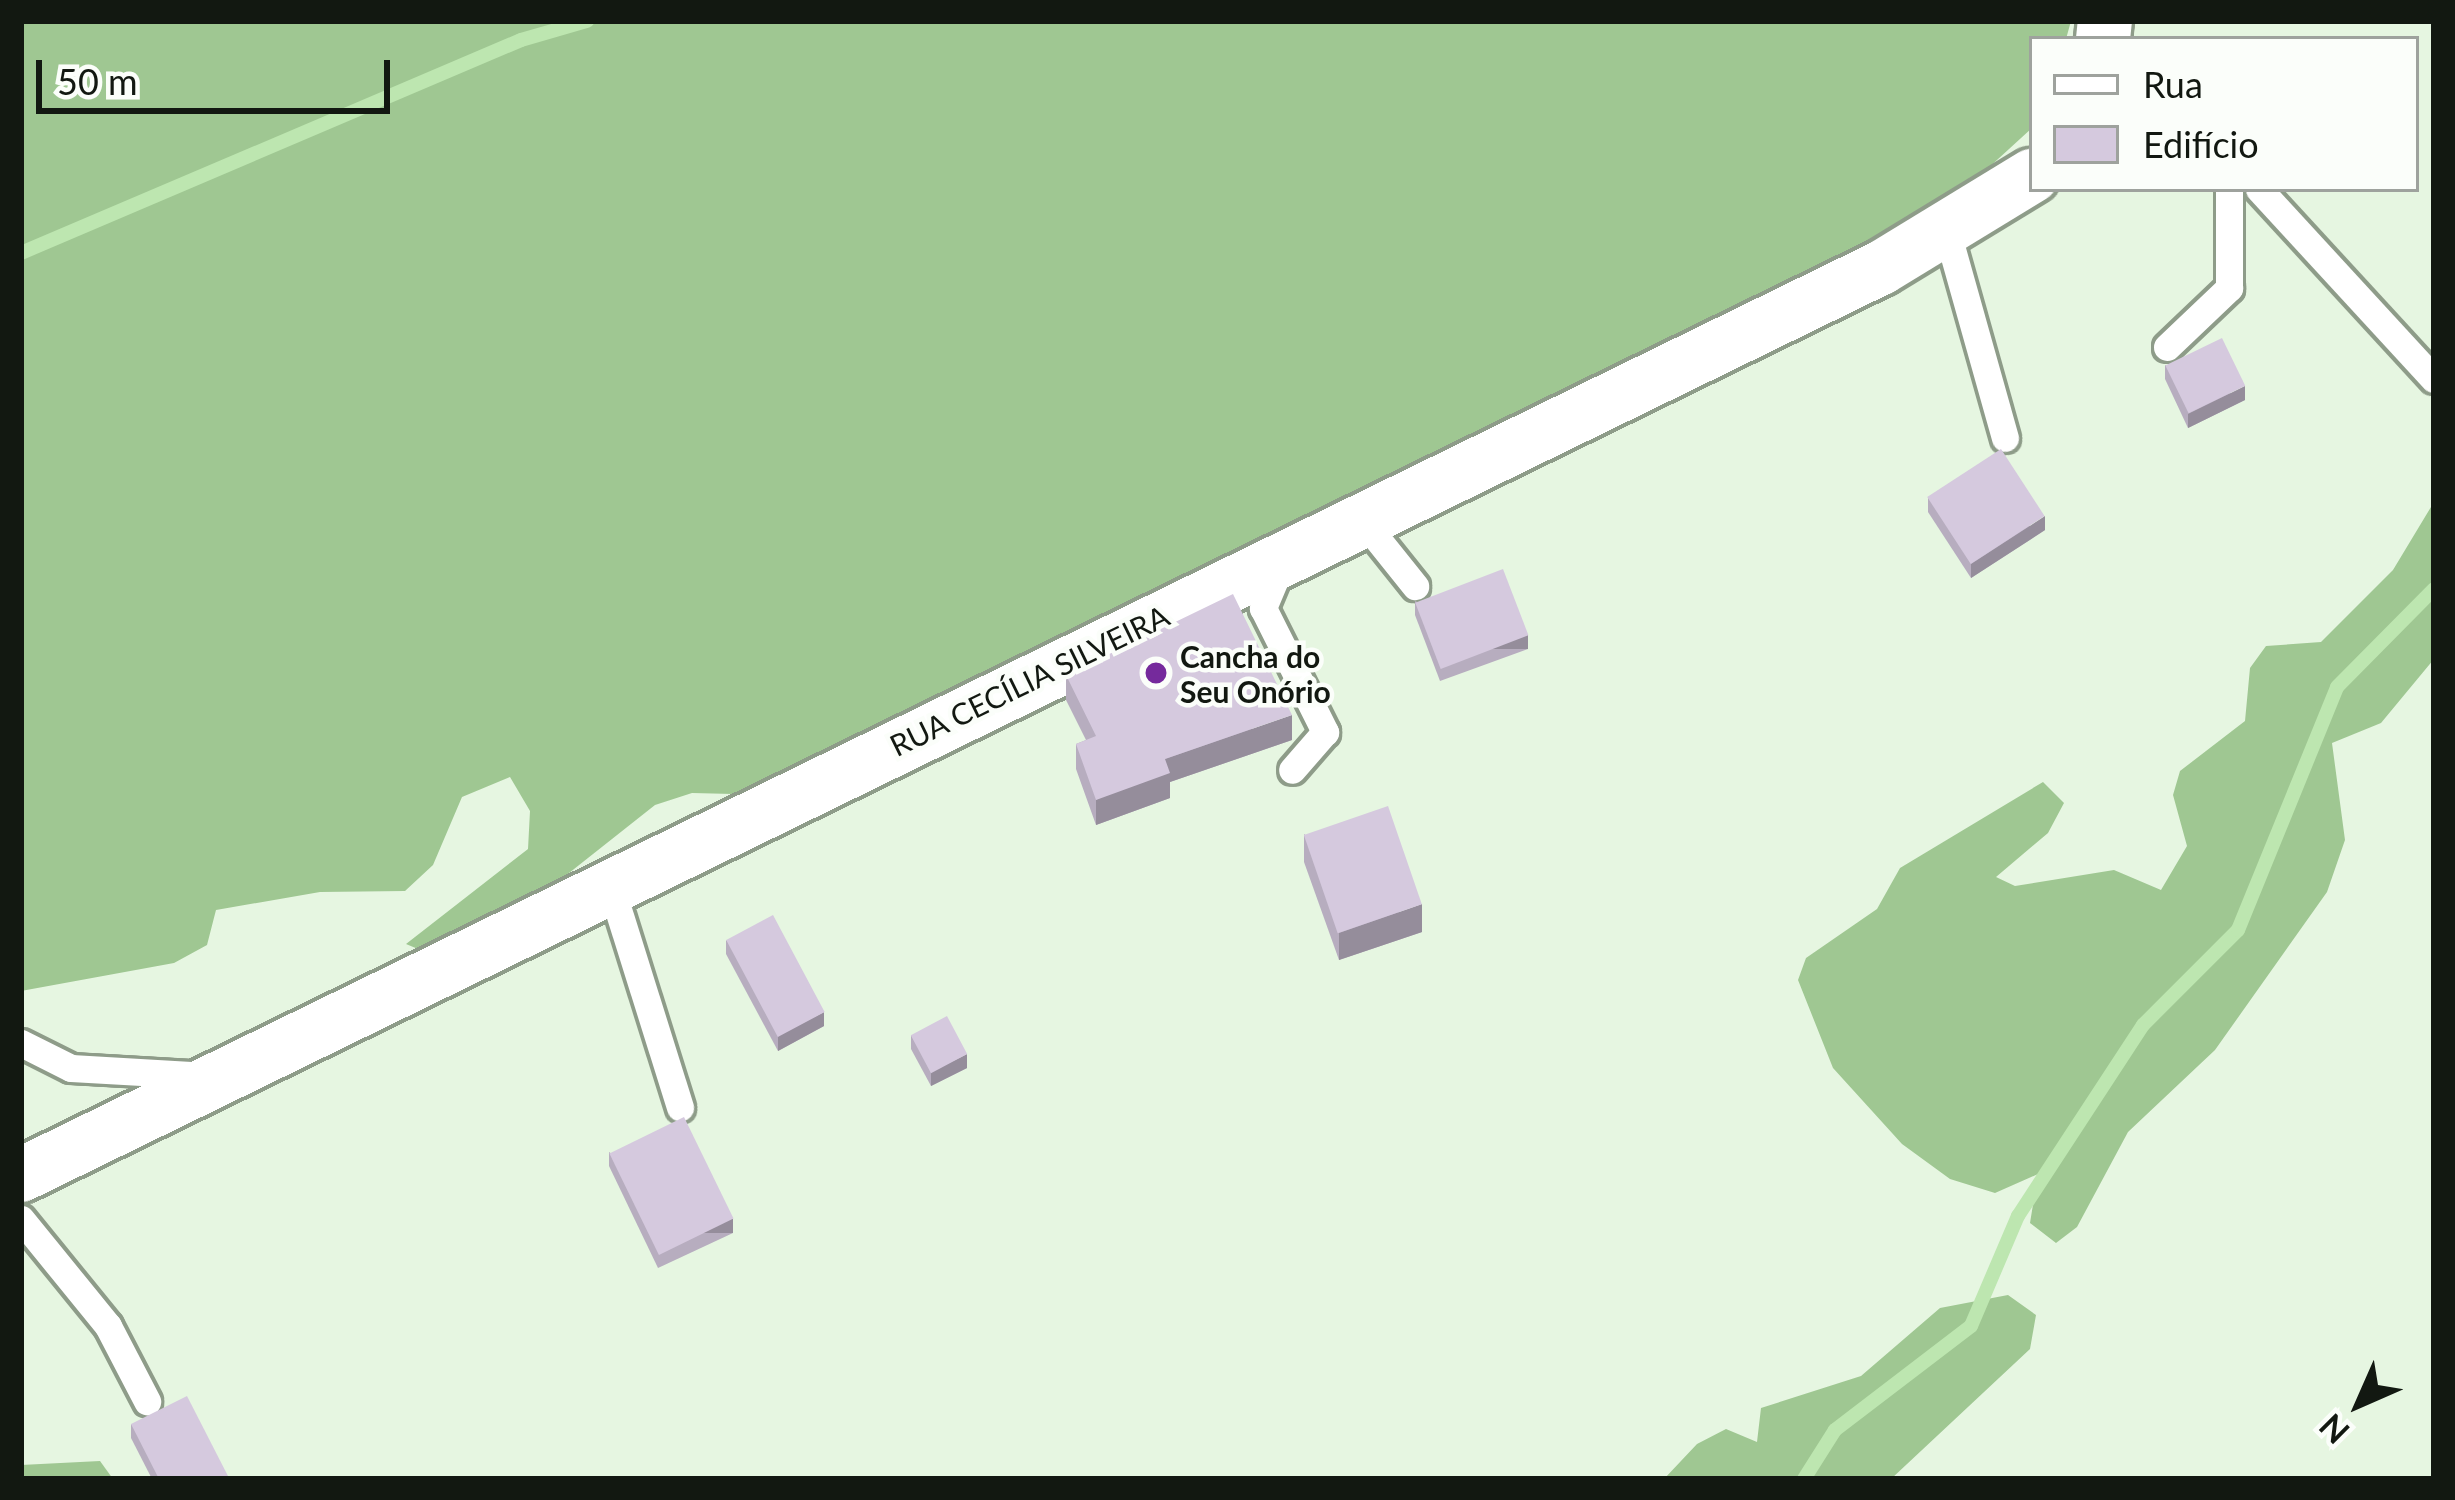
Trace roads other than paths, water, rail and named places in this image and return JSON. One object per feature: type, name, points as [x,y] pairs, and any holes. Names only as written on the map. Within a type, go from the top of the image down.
[{"type":"street","name":"RUA CECÍLIA SILVEIRA","points":[[21,1175],[224,1080],[1287,551],[1881,268],[2029,178]]},
{"type":"lane","points":[[2167,347],[2229,288],[2229,192]]},
{"type":"lane","points":[[2262,192],[2434,379]]},
{"type":"lane","points":[[1946,228],[2005,438]]},
{"type":"lane","points":[[1359,516],[1414,586]]},
{"type":"lane","points":[[1287,551],[1262,608],[1325,732],[1292,770]]},
{"type":"lane","points":[[611,887],[680,1107]]},
{"type":"lane","points":[[21,1043],[71,1068],[180,1069],[224,1080]]},
{"type":"lane","points":[[21,1219],[108,1326],[147,1400]]},
{"type":"waterway","points":[[21,253],[521,40],[587,21]]},
{"type":"waterway","points":[[1804,1479],[1835,1430],[1971,1326],[2018,1216],[2143,1025],[2238,930],[2337,687],[2434,589]]},
{"type":"place","name":"Cancha do Seu Onório","points":[[1156,673]]}]
